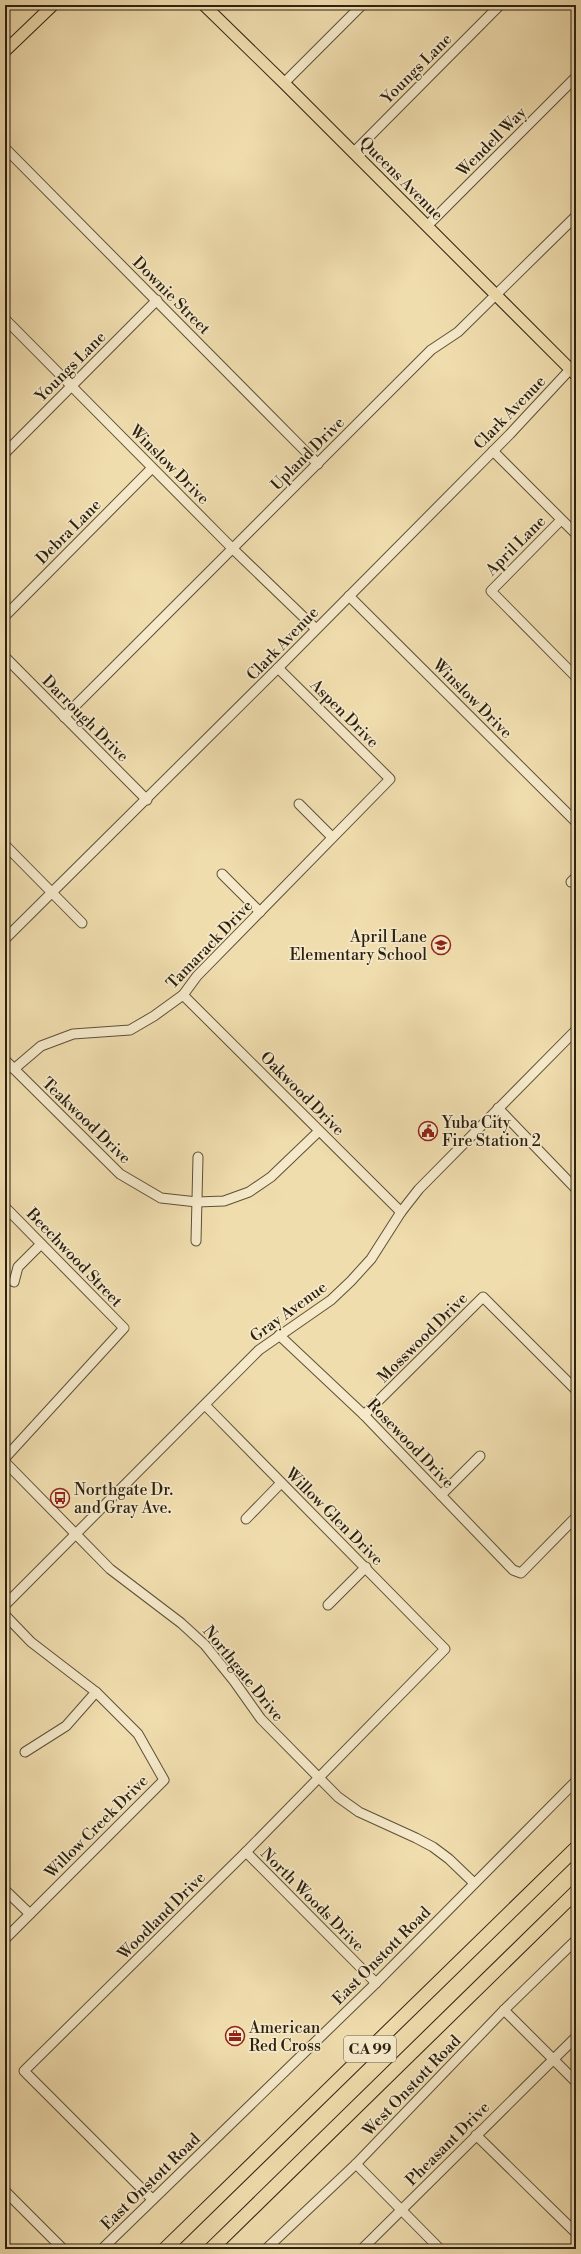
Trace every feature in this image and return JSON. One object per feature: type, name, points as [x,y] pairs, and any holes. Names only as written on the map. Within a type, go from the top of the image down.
[{"type":"highway","name":"CA 99","points":[[165,2249],[576,1848]]},
{"type":"highway","name":"CA 99","points":[[211,2249],[576,1892]]},
{"type":"main road","points":[[5,52],[54,5]]},
{"type":"main road","name":"Queens Avenue","points":[[210,7],[495,295],[574,369]]},
{"type":"street","points":[[284,82],[362,5]]},
{"type":"street","name":"Youngs Lane","points":[[353,153],[500,5]]},
{"type":"street","name":"Wendell Way","points":[[427,226],[576,77]]},
{"type":"street","name":"Downie Street","points":[[5,148],[318,464]]},
{"type":"street","name":"Upland Drive","points":[[64,717],[431,350],[458,332],[576,216]]},
{"type":"street","name":"Youngs Lane","points":[[5,453],[157,300]]},
{"type":"street","name":"Winslow Drive","points":[[5,319],[152,468],[316,629]]},
{"type":"street","name":"Clark Avenue","points":[[5,939],[147,800],[574,369]]},
{"type":"street","points":[[493,451],[576,534]]},
{"type":"street","name":"Debra Lane","points":[[5,616],[152,468]]},
{"type":"street","name":"April Lane","points":[[562,520],[491,591],[576,677]]},
{"type":"street","name":"Winslow Drive","points":[[349,596],[576,822]]},
{"type":"street","name":"Darrough Drive","points":[[5,657],[147,800]]},
{"type":"street","name":"Aspen Drive","points":[[278,668],[390,779]]},
{"type":"street","name":"Tamarack Drive","points":[[14,1069],[41,1046],[73,1034],[130,1030],[154,1016],[183,995],[197,976],[390,779]]},
{"type":"street","points":[[299,804],[332,837]]},
{"type":"street","points":[[5,845],[82,923]]},
{"type":"street","points":[[222,874],[260,912]]},
{"type":"street","name":"Oakwood Drive","points":[[183,995],[401,1212]]},
{"type":"street","name":"Gray Avenue","points":[[5,1605],[259,1350],[331,1300],[351,1281],[375,1254],[401,1212],[426,1182],[576,1030]]},
{"type":"street","name":"Teakwood Drive","points":[[5,1060],[120,1174],[161,1198],[197,1202],[224,1201],[249,1192],[271,1177],[319,1131]]},
{"type":"street","points":[[498,1108],[576,1189]]},
{"type":"street","points":[[196,1241],[198,1157]]},
{"type":"street","name":"Beechwood Street","points":[[5,1206],[124,1328],[5,1458]]},
{"type":"street","points":[[14,1282],[18,1267],[41,1244]]},
{"type":"street","name":"Mosswood Drive","points":[[364,1415],[483,1297],[576,1390]]},
{"type":"street","name":"Rosewood Drive","points":[[279,1335],[364,1415],[513,1570],[521,1573],[576,1517]]},
{"type":"street","name":"Willow Glen Drive","points":[[205,1405],[445,1649]]},
{"type":"street","points":[[441,1495],[480,1456]]},
{"type":"street","name":"Northgate Drive","points":[[5,1462],[110,1569],[181,1623],[205,1645],[234,1681],[261,1720],[338,1797],[359,1812],[416,1838],[433,1848],[449,1859],[474,1883]]},
{"type":"street","points":[[246,1519],[281,1483]]},
{"type":"street","points":[[328,1605],[366,1567]]},
{"type":"street","name":"Willow Creek Drive","points":[[5,1615],[31,1642],[96,1692],[138,1734],[164,1780],[5,1939]]},
{"type":"street","name":"Woodland Drive","points":[[152,2199],[24,2071],[246,1852],[445,1649]]},
{"type":"street","points":[[25,1752],[66,1726],[96,1692]]},
{"type":"street","name":"East Onstott Road","points":[[102,2249],[376,1983],[576,1780]]},
{"type":"street","name":"North Woods Drive","points":[[246,1852],[376,1983]]},
{"type":"street","points":[[5,1890],[30,1914]]},
{"type":"street","name":"West Onstott Road","points":[[266,2249],[356,2164],[504,2010],[576,1940]]},
{"type":"street","points":[[504,2010],[576,2082]]},
{"type":"street","name":"Pheasant Drive","points":[[362,2249],[576,2037]]},
{"type":"street","points":[[476,2135],[576,2233]]},
{"type":"street","points":[[356,2164],[440,2249]]},
{"type":"street","points":[[5,2191],[64,2249]]},
{"type":"place","name":"April Lane Elementary School","points":[[441,945]]},
{"type":"place","name":"Yuba City Fire Station 2","points":[[428,1131]]},
{"type":"place","name":"Northgate Dr. and Gray Ave.","points":[[60,1498]]},
{"type":"place","name":"American Red Cross","points":[[235,2036]]}]
